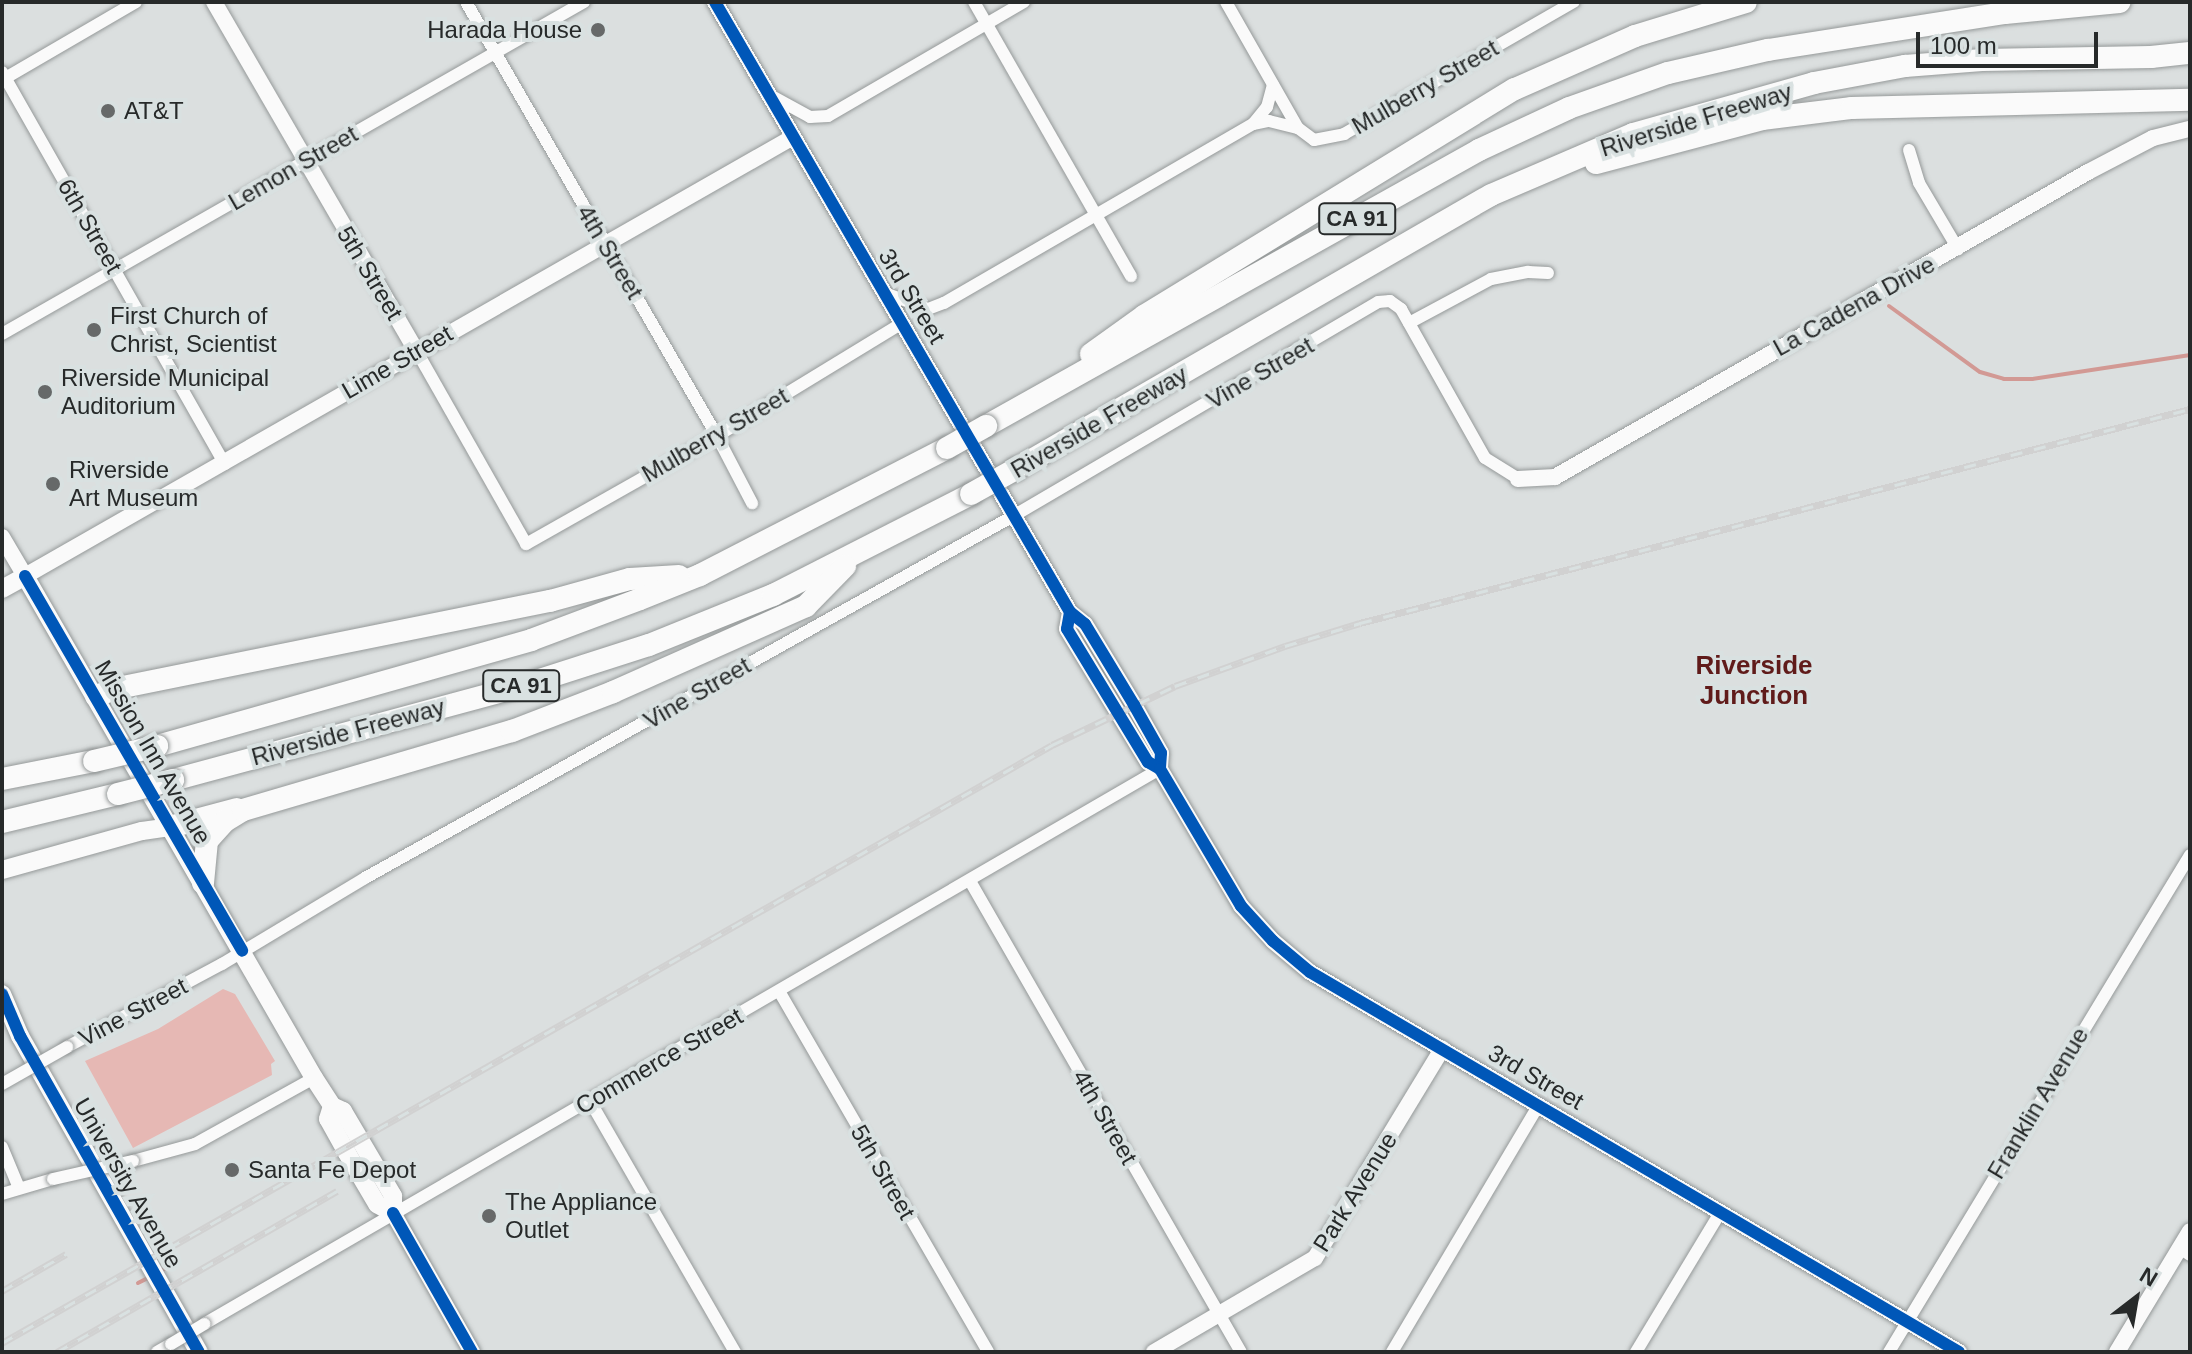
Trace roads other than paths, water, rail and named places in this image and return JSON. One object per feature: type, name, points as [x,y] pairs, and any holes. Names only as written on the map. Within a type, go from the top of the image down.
[{"type":"highway","points":[[1012,411],[1144,316],[1493,101],[1587,55],[1694,16],[1746,2]]},
{"type":"highway","points":[[2050,7],[2078,2]]},
{"type":"highway","name":"Riverside Freeway","points":[[2,779],[157,746],[531,640],[700,575],[947,448],[1479,150],[1569,108],[1668,73],[1730,58],[2050,7],[2119,2]]},
{"type":"highway","name":"Riverside Freeway","points":[[2,822],[173,780],[521,686],[649,645],[773,595],[1016,469],[1491,195],[1633,134],[1814,83],[1905,66],[1982,60],[2190,55]]},
{"type":"highway","points":[[1491,195],[1630,153],[1762,119],[1892,105],[2190,100]]},
{"type":"highway","points":[[203,883],[207,841],[225,821],[243,810],[512,731],[613,692],[806,606],[856,553]]},
{"type":"highway","points":[[96,696],[118,688],[550,601],[630,579],[700,575]]},
{"type":"highway","points":[[170,827],[230,809],[243,810]]},
{"type":"main road","name":"5th Street","points":[[214,2],[416,350]]},
{"type":"main road","name":"3rd Street","points":[[715,2],[1070,612],[1085,624],[1134,705],[1161,753],[1160,769],[1241,906],[1273,941],[1310,972],[1959,1352]]},
{"type":"main road","name":"La Cadena Drive","points":[[1518,479],[1555,477],[2125,152],[2153,138],[2190,129]]},
{"type":"main road","name":"Lime Street","points":[[2,589],[225,464],[604,242],[793,137]]},
{"type":"main road","name":"Mission Inn Avenue","points":[[2,537],[314,1078],[332,1106],[343,1111],[393,1196],[393,1213],[472,1352]]},
{"type":"main road","points":[[2,870],[170,827]]},
{"type":"main road","name":"University Avenue","points":[[2,994],[20,1036],[199,1352]]},
{"type":"main road","name":"University Avenue","points":[[2,1017],[20,1036]]},
{"type":"main road","name":"Park Avenue","points":[[1154,1352],[1315,1258],[1442,1049]]},
{"type":"main road","points":[[2117,1352],[2185,1251],[2190,1231]]},
{"type":"street","points":[[3,77],[136,2]]},
{"type":"street","name":"4th Street","points":[[466,2],[717,436],[752,503]]},
{"type":"street","name":"Lemon Street","points":[[2,334],[584,2]]},
{"type":"street","points":[[974,2],[1131,276]]},
{"type":"street","points":[[768,94],[810,117],[828,116],[1024,2]]},
{"type":"street","points":[[1226,2],[1298,128]]},
{"type":"street","name":"Mulberry Street","points":[[1253,124],[1269,121],[1298,128],[1314,140],[1344,134],[1574,2]]},
{"type":"street","name":"6th Street","points":[[3,77],[225,464]]},
{"type":"street","points":[[885,293],[928,309],[944,303],[1253,124],[1267,107],[1273,85]]},
{"type":"street","points":[[1909,150],[1919,183],[1958,249]]},
{"type":"street","points":[[1518,479],[1485,458],[1409,323],[1491,279],[1528,272],[1548,273]]},
{"type":"street","name":"Vine Street","points":[[2,1084],[1015,515],[1378,302],[1390,301],[1401,309],[1409,323]]},
{"type":"street","name":"Mulberry Street","points":[[526,544],[717,436],[902,323]]},
{"type":"street","name":"5th Street","points":[[416,350],[526,544]]},
{"type":"street","name":"Commerce Street","points":[[157,1352],[1160,769]]},
{"type":"street","name":"Franklin Avenue","points":[[1889,1352],[2189,854]]},
{"type":"street","name":"4th Street","points":[[970,881],[1241,1352]]},
{"type":"street","name":"5th Street","points":[[779,991],[988,1352]]},
{"type":"street","points":[[2,1194],[195,1144],[314,1078]]},
{"type":"street","points":[[590,1101],[735,1352]]},
{"type":"street","points":[[1392,1352],[1539,1104]]},
{"type":"street","points":[[2,1147],[19,1188]]},
{"type":"street","points":[[1636,1352],[1721,1211]]},
{"type":"waterway","points":[[1889,306],[1980,372],[2004,379],[2032,379],[2190,355]]},
{"type":"waterway","points":[[161,1271],[172,1264]]},
{"type":"waterway","points":[[138,1283],[150,1277]]},
{"type":"railway","points":[[2,1343],[1052,745],[1175,686],[1285,646],[1360,623],[2190,409]]},
{"type":"railway","points":[[57,1352],[337,1191]]},
{"type":"railway","points":[[2,1291],[66,1254]]},
{"type":"place","name":"Harada House","points":[[598,30]]},
{"type":"place","name":"AT&T","points":[[108,111]]},
{"type":"place","name":"First Church of Christ, Scientist","points":[[94,330]]},
{"type":"place","name":"Riverside Municipal Auditorium","points":[[45,392]]},
{"type":"place","name":"Riverside Art Museum","points":[[53,484]]},
{"type":"place","name":"Santa Fe Depot","points":[[232,1170]]},
{"type":"place","name":"The Appliance Outlet","points":[[489,1216]]},
{"type":"district","name":"Riverside Junction","points":[[1754,681]]}]
